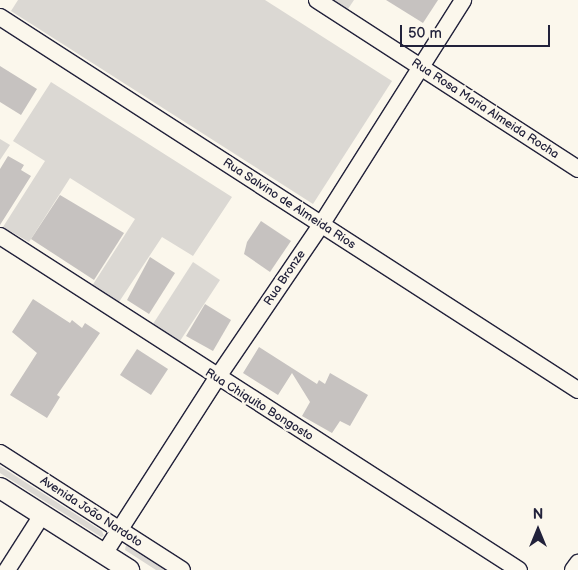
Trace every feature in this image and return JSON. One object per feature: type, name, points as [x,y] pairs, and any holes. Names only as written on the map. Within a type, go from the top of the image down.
[{"type":"street","name":"Rua Rosa Maria Almeida Rocha","points":[[317,0],[578,169]]},
{"type":"street","name":"Rua Bronze","points":[[104,554],[217,378],[321,225],[463,0]]},
{"type":"street","name":"Rua Salvino de Almeida Rios","points":[[0,17],[578,390]]},
{"type":"street","name":"Rua Chiquito Bongosto","points":[[0,236],[217,378],[519,570]]},
{"type":"street","name":"Avenida João Nardoto","points":[[0,453],[182,570]]},
{"type":"street","points":[[0,488],[129,570]]},
{"type":"street","points":[[6,570],[42,515]]},
{"type":"street","points":[[574,570],[578,563]]},
{"type":"shaded area","points":[[18,0],[265,0],[392,81],[313,204],[11,11]]},
{"type":"shaded area","points":[[333,0],[354,0],[348,9]]},
{"type":"shaded area","points":[[51,82],[232,197],[193,256],[162,237],[119,302],[92,286],[135,219],[70,178],[29,242],[3,227],[45,161],[13,141]]},
{"type":"shaded area","points":[[0,139],[10,145],[0,160]]},
{"type":"shaded area","points":[[193,262],[220,280],[180,341],[153,324]]},
{"type":"shaded area","points":[[0,466],[102,531],[104,536],[101,537],[0,473]]},
{"type":"shaded area","points":[[126,545],[166,570],[156,570],[125,550]]},
{"type":"building","points":[[386,0],[438,0],[423,23]]},
{"type":"building","points":[[0,66],[37,89],[21,115],[0,102]]},
{"type":"building","points":[[8,156],[24,165],[21,170],[31,176],[0,225],[0,169]]},
{"type":"building","points":[[60,195],[124,233],[94,280],[31,239]]},
{"type":"building","points":[[261,221],[291,241],[270,272],[244,254],[247,242]]},
{"type":"building","points":[[150,257],[175,273],[149,314],[127,300]]},
{"type":"building","points":[[33,299],[70,323],[72,320],[82,328],[85,323],[100,333],[57,395],[60,397],[47,418],[10,395],[37,353],[12,332]]},
{"type":"building","points":[[205,304],[231,320],[213,351],[186,336]]},
{"type":"building","points":[[259,347],[317,384],[319,380],[325,384],[330,373],[368,395],[350,426],[340,421],[332,433],[302,416],[310,402],[292,373],[278,395],[243,373]]},
{"type":"building","points":[[137,349],[168,369],[151,395],[120,375]]}]
